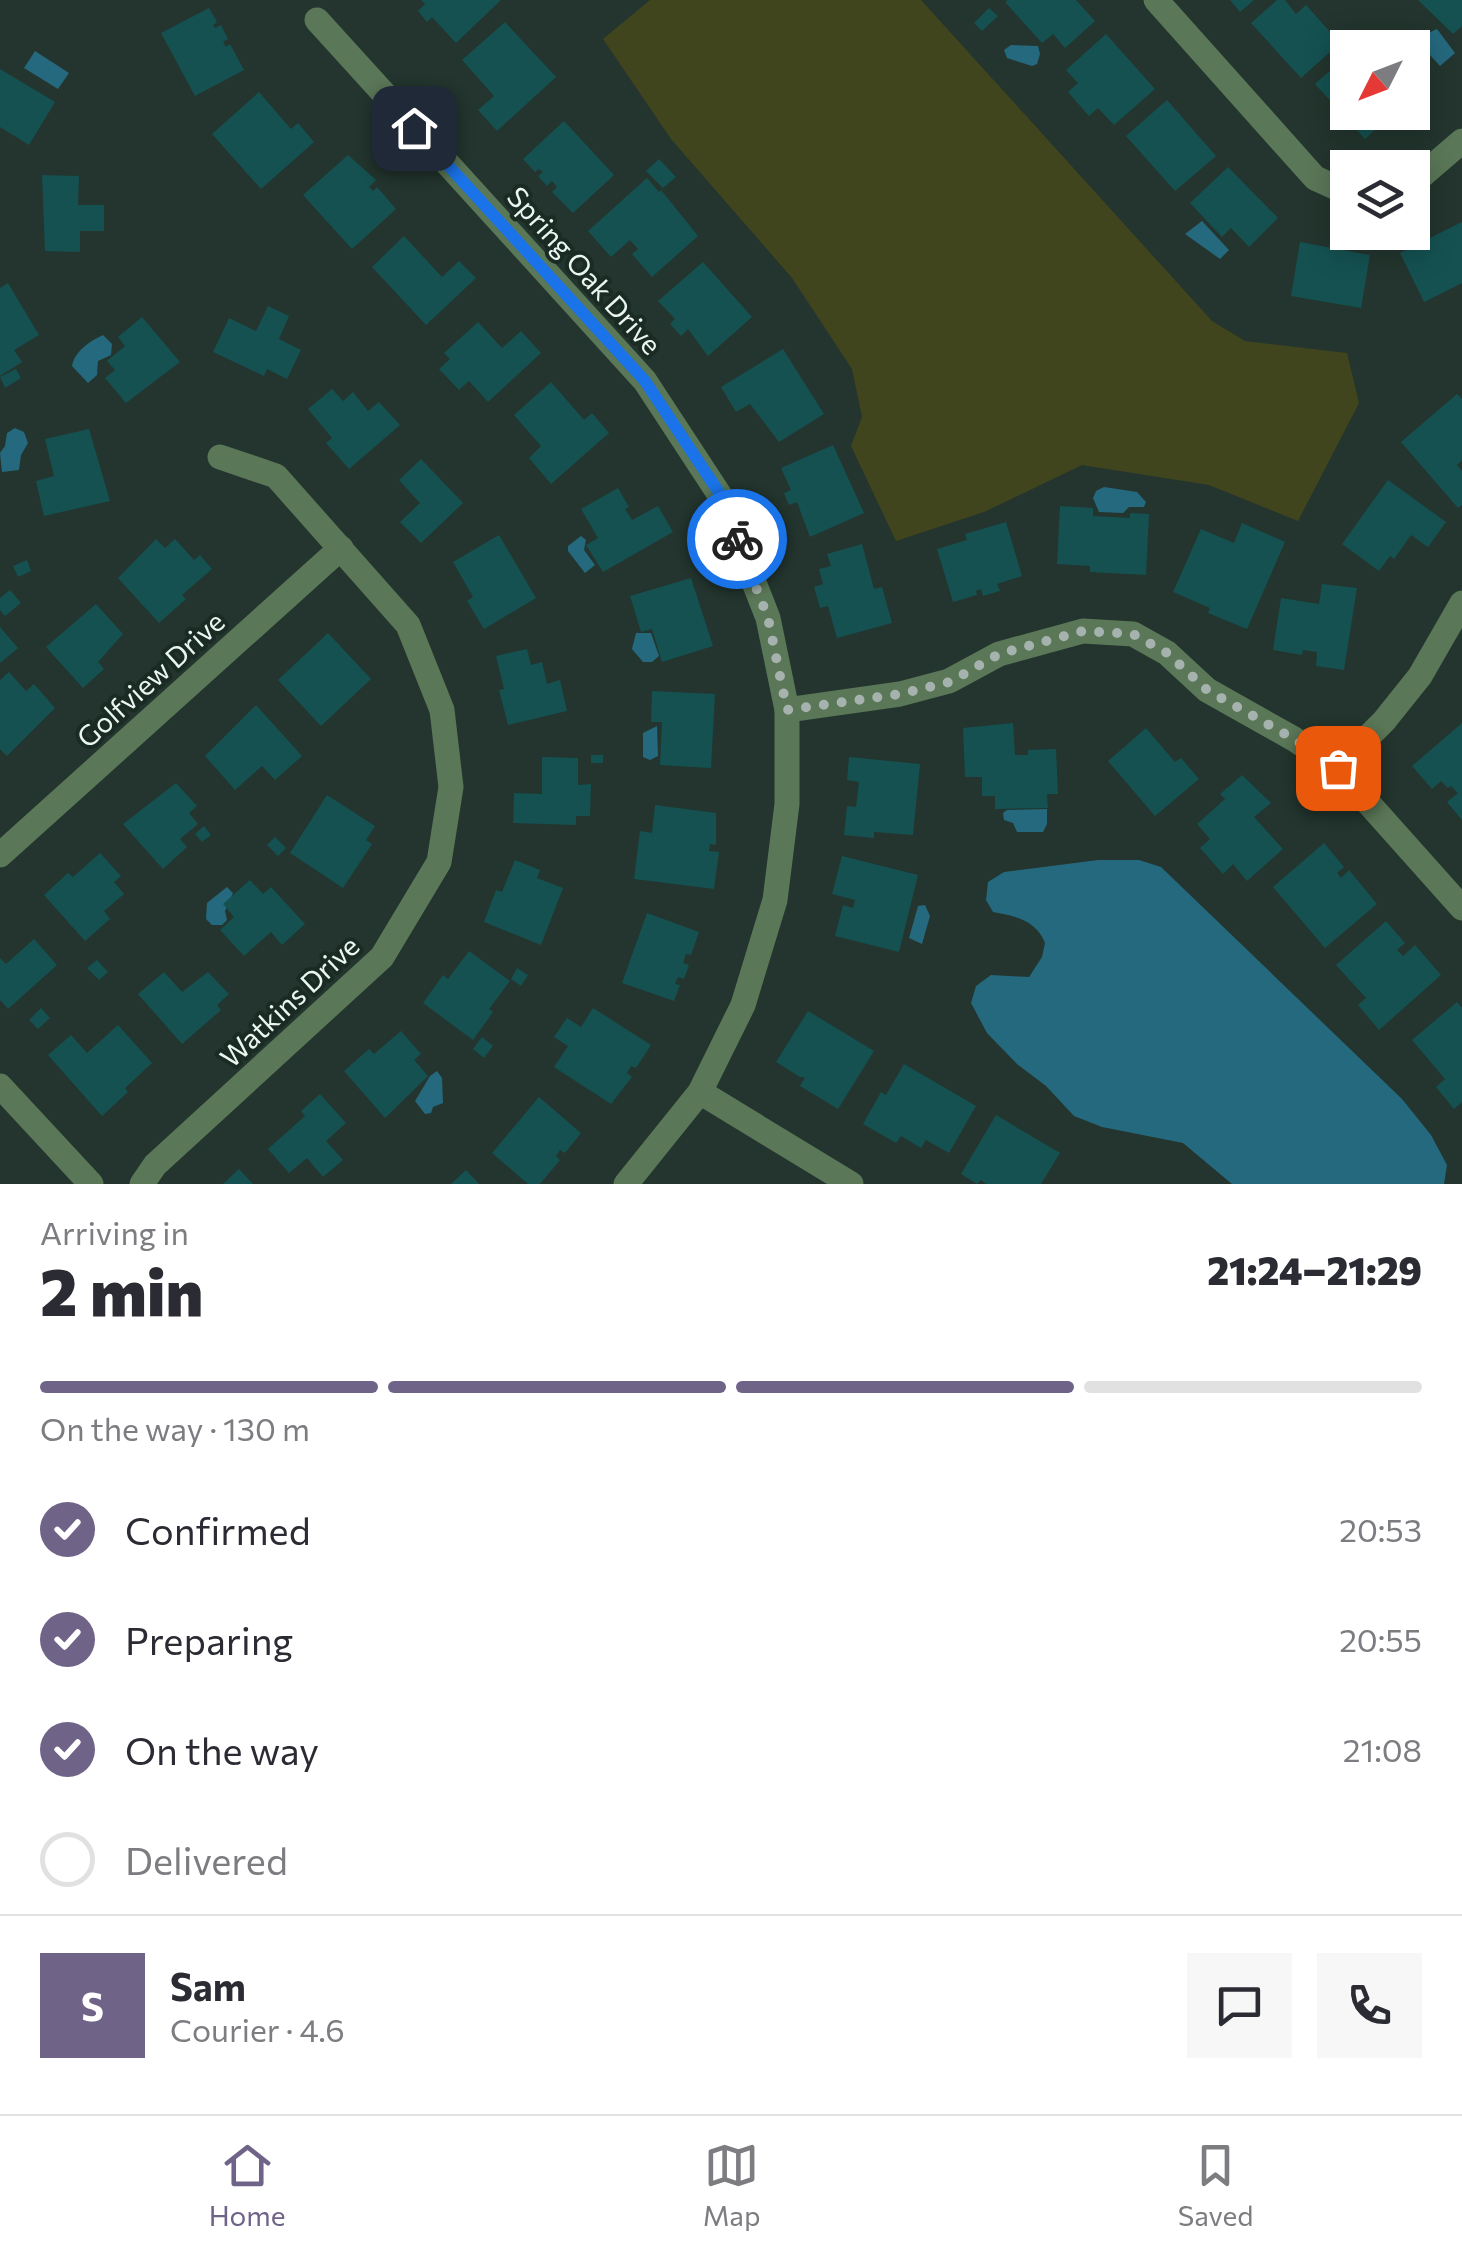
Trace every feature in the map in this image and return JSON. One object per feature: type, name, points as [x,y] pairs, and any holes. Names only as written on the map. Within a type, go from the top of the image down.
[{"type":"street","points":[[1156,0],[1315,178],[1330,185]]},
{"type":"street","name":"Spring Oak Drive","points":[[317,20],[645,381],[720,494],[768,618],[787,710],[787,804],[776,900],[743,1004],[700,1092],[626,1184]]},
{"type":"street","points":[[1430,169],[1462,141]]},
{"type":"street","name":"Watkins Drive","points":[[142,1184],[155,1166],[382,957],[439,862],[451,787],[442,710],[408,625],[276,476],[220,457]]},
{"type":"street","name":"Golfview Drive","points":[[4,845],[341,548]]},
{"type":"street","points":[[1338,768],[1384,721],[1420,676],[1462,604]]},
{"type":"street","points":[[787,710],[900,694],[950,682],[999,654],[1083,631],[1133,634],[1167,653],[1207,690],[1338,768],[1462,908]]},
{"type":"street","points":[[0,1086],[91,1184]]},
{"type":"street","points":[[700,1092],[850,1184]]},
{"type":"green space","points":[[650,0],[921,0],[1212,321],[1245,341],[1347,353],[1359,403],[1298,521],[1209,485],[1082,465],[984,512],[896,541],[851,446],[862,417],[852,369],[792,278],[671,139],[603,39]]},
{"type":"water","points":[[1437,29],[1455,53],[1440,66],[1430,55],[1430,32]]},
{"type":"water","points":[[1011,45],[1038,46],[1037,64],[1007,58],[1004,50]]},
{"type":"water","points":[[35,51],[69,73],[58,89],[24,68]]},
{"type":"water","points":[[1202,221],[1229,250],[1220,259],[1185,234]]},
{"type":"water","points":[[103,335],[112,344],[111,355],[98,361],[97,375],[88,383],[72,366],[84,347]]},
{"type":"water","points":[[15,428],[24,432],[28,443],[19,470],[2,472],[0,453],[7,433]]},
{"type":"water","points":[[1104,487],[1137,492],[1146,502],[1144,507],[1129,507],[1123,513],[1099,512],[1093,498]]},
{"type":"water","points":[[581,536],[586,540],[584,550],[595,565],[585,573],[568,551],[568,546]]},
{"type":"water","points":[[636,633],[651,633],[659,656],[652,662],[643,662],[632,649]]},
{"type":"water","points":[[657,726],[658,756],[650,760],[643,757],[643,733]]},
{"type":"water","points":[[1047,809],[1043,832],[1017,832],[1013,823],[1004,820],[1007,810]]},
{"type":"water","points":[[1098,860],[1139,860],[1161,867],[1402,1099],[1431,1135],[1447,1165],[1444,1184],[1232,1184],[1183,1143],[1102,1127],[1074,1116],[1046,1086],[1017,1064],[987,1033],[971,1003],[976,986],[991,975],[1029,977],[1042,957],[1045,943],[1030,924],[993,912],[986,900],[988,882],[1004,872]]},
{"type":"water","points":[[227,887],[233,893],[225,911],[227,920],[222,925],[212,925],[206,919],[207,903]]},
{"type":"water","points":[[925,905],[930,916],[922,944],[909,938],[918,906]]},
{"type":"water","points":[[437,1071],[442,1078],[443,1103],[425,1114],[415,1101]]},
{"type":"building","points":[[421,0],[501,0],[456,43],[432,17],[427,22],[418,11],[425,4]]},
{"type":"building","points":[[1076,0],[1095,21],[1065,48],[1053,34],[1042,43],[1005,2]]},
{"type":"building","points":[[1230,0],[1254,0],[1240,12]]},
{"type":"building","points":[[1277,0],[1285,0],[1296,14],[1306,5],[1330,32],[1330,52],[1301,78],[1251,23]]},
{"type":"building","points":[[1418,0],[1462,0],[1462,26],[1453,34]]},
{"type":"building","points":[[209,8],[217,22],[213,25],[221,25],[228,39],[223,42],[226,47],[230,44],[244,70],[195,96],[161,33]]},
{"type":"building","points":[[989,8],[998,16],[982,31],[974,23]]},
{"type":"building","points":[[505,22],[556,77],[497,131],[478,110],[494,96],[462,60]]},
{"type":"building","points":[[1106,34],[1155,89],[1114,125],[1098,108],[1089,116],[1068,92],[1078,83],[1066,70]]},
{"type":"building","points":[[0,69],[55,102],[29,145],[0,127]]},
{"type":"building","points":[[1330,71],[1330,100],[1315,84]]},
{"type":"building","points":[[259,92],[291,129],[298,123],[314,142],[261,189],[212,134]]},
{"type":"building","points":[[1167,100],[1216,156],[1175,191],[1126,136]]},
{"type":"building","points":[[564,121],[614,175],[573,213],[552,192],[557,187],[552,181],[547,186],[538,176],[543,172],[535,172],[523,159]]},
{"type":"building","points":[[1357,130],[1375,130],[1365,139]]},
{"type":"building","points":[[348,155],[376,180],[369,187],[373,191],[377,187],[396,209],[352,249],[303,195]]},
{"type":"building","points":[[659,159],[676,177],[663,188],[646,171]]},
{"type":"building","points":[[1228,167],[1278,218],[1249,247],[1231,228],[1222,237],[1190,203]]},
{"type":"building","points":[[42,175],[79,176],[78,205],[104,205],[104,231],[80,231],[80,252],[45,251]]},
{"type":"building","points":[[647,178],[698,236],[652,277],[632,254],[638,249],[630,240],[611,257],[588,231]]},
{"type":"building","points":[[1462,222],[1462,283],[1424,302],[1400,253],[1430,250],[1430,238]]},
{"type":"building","points":[[404,236],[442,277],[459,261],[476,278],[426,325],[372,267]]},
{"type":"building","points":[[1300,242],[1370,255],[1361,308],[1291,296]]},
{"type":"building","points":[[703,262],[752,317],[708,356],[688,329],[681,336],[670,324],[675,319],[658,301]]},
{"type":"building","points":[[8,283],[39,335],[14,350],[22,362],[0,376],[0,288]]},
{"type":"building","points":[[268,306],[289,316],[279,339],[301,350],[287,379],[267,369],[264,376],[213,352],[229,318],[256,331]]},
{"type":"building","points":[[142,317],[180,362],[126,403],[105,378],[115,370],[107,361],[125,346],[118,337]]},
{"type":"building","points":[[478,322],[502,348],[521,331],[541,353],[488,402],[469,381],[459,390],[439,369],[450,359],[444,353]]},
{"type":"building","points":[[783,349],[824,414],[779,442],[750,404],[736,412],[721,387]]},
{"type":"building","points":[[16,369],[21,378],[5,388],[0,377]]},
{"type":"building","points":[[551,382],[584,420],[592,413],[609,433],[551,484],[529,458],[541,446],[514,415]]},
{"type":"building","points":[[332,389],[343,401],[353,392],[368,411],[379,402],[400,425],[349,469],[326,443],[332,438],[308,409]]},
{"type":"building","points":[[1457,394],[1462,399],[1462,460],[1457,465],[1462,471],[1462,505],[1458,508],[1401,442]]},
{"type":"building","points":[[89,429],[110,501],[44,516],[36,481],[54,476],[45,439]]},
{"type":"building","points":[[833,445],[864,513],[810,537],[797,502],[789,505],[784,493],[791,490],[781,468]]},
{"type":"building","points":[[421,459],[463,503],[421,543],[400,522],[420,503],[399,480]]},
{"type":"building","points":[[1388,480],[1446,522],[1428,547],[1411,535],[1394,559],[1390,556],[1379,571],[1342,544]]},
{"type":"building","points":[[618,488],[632,520],[658,506],[673,532],[603,572],[586,545],[598,538],[581,509]]},
{"type":"building","points":[[1060,506],[1093,508],[1093,516],[1130,518],[1130,513],[1149,514],[1146,575],[1090,572],[1090,566],[1057,564]]},
{"type":"building","points":[[1006,522],[1022,576],[997,584],[1000,591],[983,596],[981,589],[976,591],[977,595],[953,602],[937,549],[967,540],[965,534]]},
{"type":"building","points":[[1242,523],[1285,542],[1247,629],[1208,613],[1210,608],[1173,592],[1201,529],[1234,543]]},
{"type":"building","points":[[499,535],[536,598],[484,629],[467,601],[473,597],[453,562]]},
{"type":"building","points":[[156,539],[165,548],[175,539],[194,560],[200,555],[212,569],[182,595],[186,599],[159,623],[118,578]]},
{"type":"building","points":[[862,544],[874,589],[882,587],[892,623],[837,638],[828,606],[820,608],[814,587],[823,584],[819,569],[831,566],[827,554]]},
{"type":"building","points":[[27,560],[31,571],[18,577],[13,566]]},
{"type":"building","points":[[691,578],[713,646],[662,662],[652,629],[641,632],[630,596]]},
{"type":"building","points":[[1322,584],[1357,588],[1344,670],[1316,666],[1317,652],[1303,650],[1302,655],[1273,650],[1281,598],[1319,604]]},
{"type":"building","points":[[10,590],[21,603],[5,616],[0,610],[0,598]]},
{"type":"building","points":[[96,604],[123,634],[98,662],[104,669],[83,688],[46,647]]},
{"type":"building","points":[[0,627],[18,648],[0,663]]},
{"type":"building","points":[[328,633],[371,679],[321,726],[278,680]]},
{"type":"building","points":[[527,649],[531,665],[542,662],[547,684],[560,680],[567,711],[508,725],[496,656]]},
{"type":"building","points":[[9,672],[26,691],[34,684],[55,708],[7,756],[0,749],[0,680]]},
{"type":"building","points":[[652,691],[715,694],[711,768],[660,765],[662,722],[651,722]]},
{"type":"building","points":[[256,705],[302,756],[275,780],[262,766],[235,790],[205,756]]},
{"type":"building","points":[[1013,723],[1015,755],[1028,755],[1028,750],[1056,749],[1058,794],[1047,794],[1048,808],[995,809],[995,796],[982,796],[982,777],[965,777],[963,728]]},
{"type":"building","points":[[1462,723],[1462,820],[1447,802],[1458,793],[1441,781],[1432,789],[1412,766]]},
{"type":"building","points":[[1146,728],[1175,762],[1181,758],[1199,779],[1155,816],[1108,761]]},
{"type":"building","points":[[591,755],[603,755],[603,763],[591,763]]},
{"type":"building","points":[[542,757],[578,758],[578,785],[591,784],[590,816],[576,816],[576,825],[513,823],[514,793],[542,794]]},
{"type":"building","points":[[849,757],[920,764],[913,835],[844,835],[847,806],[856,807],[859,782],[847,780]]},
{"type":"building","points":[[1242,775],[1271,803],[1254,817],[1283,849],[1247,881],[1233,864],[1223,874],[1200,848],[1210,839],[1197,824],[1225,799],[1220,794]]},
{"type":"building","points":[[176,783],[197,806],[189,813],[198,824],[180,839],[187,847],[163,869],[123,824]]},
{"type":"building","points":[[327,795],[375,826],[366,840],[372,844],[343,888],[290,853]]},
{"type":"building","points":[[655,805],[716,813],[716,845],[710,844],[709,851],[719,852],[714,889],[634,879],[640,831],[652,833]]},
{"type":"building","points":[[204,826],[211,835],[202,842],[195,834]]},
{"type":"building","points":[[275,837],[286,848],[278,856],[267,845]]},
{"type":"building","points":[[1324,843],[1344,867],[1337,873],[1341,878],[1349,870],[1377,904],[1325,948],[1273,887]]},
{"type":"building","points":[[100,853],[121,876],[114,882],[124,894],[104,911],[110,919],[85,941],[44,895],[68,873],[73,877]]},
{"type":"building","points":[[842,856],[918,875],[899,952],[835,936],[843,905],[853,908],[855,900],[832,894]]},
{"type":"building","points":[[515,860],[540,870],[537,878],[563,888],[541,945],[484,922],[496,890],[502,892]]},
{"type":"building","points":[[250,880],[263,894],[271,887],[305,924],[282,945],[271,932],[244,956],[220,930],[234,917],[223,904]]},
{"type":"building","points":[[647,913],[699,932],[691,955],[686,954],[683,963],[689,965],[684,979],[678,977],[675,984],[680,985],[674,1001],[622,983]]},
{"type":"building","points":[[1386,921],[1405,943],[1397,950],[1403,956],[1415,945],[1441,975],[1379,1030],[1358,1005],[1366,998],[1336,965]]},
{"type":"building","points":[[34,939],[57,965],[8,1009],[0,1000],[0,958],[6,964]]},
{"type":"building","points":[[469,951],[510,981],[473,1040],[423,1003],[443,975],[448,979]]},
{"type":"building","points":[[97,960],[108,972],[99,980],[87,968]]},
{"type":"building","points":[[517,968],[528,975],[521,986],[511,979]]},
{"type":"building","points":[[164,972],[182,992],[208,972],[229,994],[217,1005],[221,1010],[182,1044],[138,994]]},
{"type":"building","points":[[1457,1002],[1462,1008],[1462,1102],[1454,1109],[1436,1087],[1445,1079],[1412,1040]]},
{"type":"building","points":[[41,1008],[50,1018],[38,1029],[29,1020]]},
{"type":"building","points":[[593,1008],[651,1045],[636,1068],[631,1066],[627,1073],[632,1077],[611,1104],[554,1067],[568,1046],[554,1037],[567,1018],[581,1027]]},
{"type":"building","points":[[808,1011],[874,1051],[838,1109],[800,1086],[805,1077],[776,1062]]},
{"type":"building","points":[[118,1025],[152,1063],[102,1116],[48,1055],[71,1035],[87,1053]]},
{"type":"building","points":[[401,1031],[421,1054],[414,1060],[428,1076],[385,1118],[344,1071],[369,1049],[374,1054]]},
{"type":"building","points":[[482,1037],[493,1046],[484,1058],[473,1049]]},
{"type":"building","points":[[904,1064],[976,1106],[949,1153],[926,1140],[921,1148],[901,1136],[896,1143],[863,1124],[881,1092],[886,1095]]},
{"type":"building","points":[[320,1094],[346,1123],[326,1141],[343,1160],[323,1177],[307,1158],[289,1173],[268,1149],[305,1116],[301,1111]]},
{"type":"building","points":[[539,1097],[581,1133],[565,1153],[560,1150],[556,1156],[560,1160],[540,1184],[528,1184],[492,1153]]},
{"type":"building","points":[[996,1115],[1060,1153],[1041,1184],[986,1184],[981,1180],[977,1184],[961,1174]]},
{"type":"building","points":[[239,1169],[253,1184],[223,1184]]},
{"type":"building","points":[[466,1170],[479,1184],[451,1184]]},
{"type":"way so far","points":[[737,539],[768,618],[787,710],[900,694],[950,682],[999,654],[1083,631],[1133,634],[1167,653],[1207,690],[1338,768]]},
{"type":"route","points":[[414,128],[645,381],[720,494],[737,539]]}]
